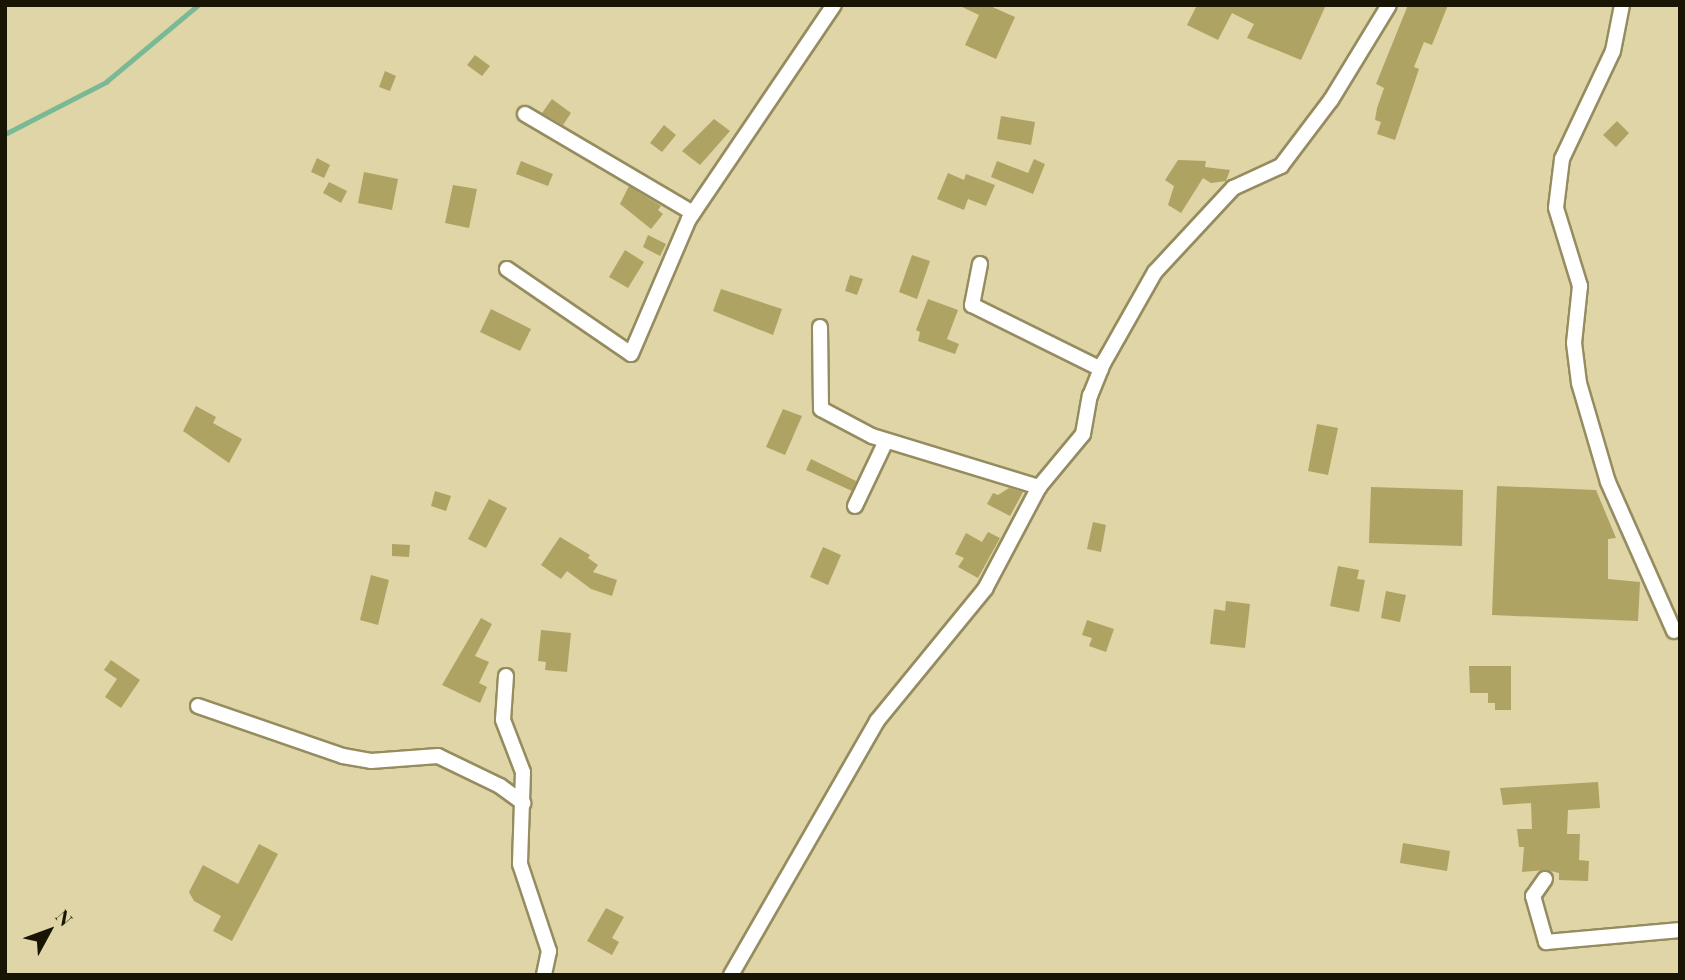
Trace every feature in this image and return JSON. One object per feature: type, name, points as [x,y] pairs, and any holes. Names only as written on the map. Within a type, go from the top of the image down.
[{"type":"street","points":[[507,269],[631,354],[693,213],[834,5]]},
{"type":"street","points":[[731,975],[877,720],[985,589],[1039,487],[1083,434],[1090,396],[1101,369],[1155,272],[1233,188],[1281,166],[1331,100],[1390,5]]},
{"type":"street","points":[[1622,5],[1613,51],[1563,159],[1556,208],[1580,286],[1574,343],[1579,383],[1608,482],[1674,631]]},
{"type":"street","points":[[525,114],[693,213]]},
{"type":"street","points":[[980,264],[972,305],[1101,369]]},
{"type":"street","points":[[821,327],[821,409],[886,441],[1039,487]]},
{"type":"street","points":[[855,506],[886,441]]},
{"type":"street","points":[[506,677],[503,720],[523,772],[520,864],[549,951],[544,975]]},
{"type":"street","points":[[198,706],[343,756],[371,761],[438,756],[500,786],[523,803]]},
{"type":"street","points":[[1545,880],[1533,896],[1546,942],[1680,930]]},
{"type":"building","points":[[958,5],[988,5],[1015,17],[996,59],[965,45],[979,15]]},
{"type":"building","points":[[1197,5],[1326,5],[1301,60],[1247,38],[1254,24],[1232,13],[1218,40],[1187,25]]},
{"type":"building","points":[[1408,5],[1448,5],[1432,45],[1424,42],[1414,67],[1419,69],[1395,140],[1377,134],[1381,122],[1375,120],[1384,88],[1376,84]]},
{"type":"building","points":[[475,55],[490,66],[482,76],[467,65]]},
{"type":"building","points":[[385,71],[396,76],[390,91],[379,87]]},
{"type":"building","points":[[552,99],[571,113],[563,125],[542,113]]},
{"type":"building","points":[[1001,116],[1035,122],[1031,145],[997,139]]},
{"type":"building","points":[[714,119],[730,131],[700,165],[682,151]]},
{"type":"building","points":[[1617,121],[1629,133],[1616,147],[1603,135]]},
{"type":"building","points":[[664,125],[676,135],[662,152],[650,143]]},
{"type":"building","points":[[317,158],[330,165],[324,178],[311,172]]},
{"type":"building","points":[[1034,159],[1045,164],[1033,194],[991,177],[997,161],[1028,173]]},
{"type":"building","points":[[1178,160],[1206,161],[1205,167],[1230,170],[1226,181],[1211,183],[1203,178],[1181,213],[1168,205],[1174,186],[1165,180]]},
{"type":"building","points":[[521,161],[553,174],[548,186],[516,174]]},
{"type":"building","points":[[364,172],[398,179],[392,210],[358,203]]},
{"type":"building","points":[[948,173],[964,180],[966,174],[995,185],[986,206],[968,199],[964,210],[937,199]]},
{"type":"building","points":[[329,182],[347,191],[341,203],[323,193]]},
{"type":"building","points":[[453,185],[477,189],[469,228],[445,223]]},
{"type":"building","points":[[629,186],[661,206],[658,210],[663,214],[651,229],[620,204]]},
{"type":"building","points":[[648,235],[666,244],[660,256],[643,247]]},
{"type":"building","points":[[625,250],[644,262],[628,288],[609,277]]},
{"type":"building","points":[[912,255],[930,261],[917,299],[899,292]]},
{"type":"building","points":[[850,275],[863,279],[857,295],[845,291]]},
{"type":"building","points":[[721,289],[782,309],[773,335],[713,311]]},
{"type":"building","points":[[928,299],[958,310],[947,339],[959,344],[955,354],[918,341],[920,332],[916,330]]},
{"type":"building","points":[[491,309],[531,329],[520,351],[480,332]]},
{"type":"building","points":[[196,406],[216,417],[213,423],[242,439],[229,463],[183,431]]},
{"type":"building","points":[[783,409],[802,416],[785,455],[766,447]]},
{"type":"building","points":[[1317,424],[1338,428],[1328,475],[1308,471]]},
{"type":"building","points":[[811,459],[856,481],[852,491],[806,470]]},
{"type":"building","points":[[1497,486],[1596,490],[1616,538],[1608,539],[1608,579],[1640,582],[1638,621],[1492,615]]},
{"type":"building","points":[[1371,487],[1463,490],[1462,546],[1369,543]]},
{"type":"building","points":[[1009,488],[1023,492],[1010,516],[987,504],[993,493],[998,495]]},
{"type":"building","points":[[435,491],[451,496],[446,511],[431,506]]},
{"type":"building","points":[[489,499],[507,508],[486,548],[468,539]]},
{"type":"building","points":[[1093,522],[1106,525],[1101,552],[1087,549]]},
{"type":"building","points":[[988,532],[1000,538],[978,578],[958,567],[964,558],[955,554],[966,533],[982,542]]},
{"type":"building","points":[[560,537],[590,555],[588,558],[598,565],[593,572],[617,580],[612,596],[591,589],[567,571],[561,579],[541,565]]},
{"type":"building","points":[[392,544],[410,545],[409,557],[392,556]]},
{"type":"building","points":[[823,547],[841,555],[828,585],[810,577]]},
{"type":"building","points":[[1338,566],[1359,570],[1357,579],[1365,580],[1359,612],[1330,606]]},
{"type":"building","points":[[371,575],[389,580],[378,625],[360,620]]},
{"type":"building","points":[[1386,591],[1406,595],[1400,622],[1381,618]]},
{"type":"building","points":[[1226,601],[1250,604],[1245,648],[1210,644],[1214,609],[1225,611]]},
{"type":"building","points":[[481,618],[492,624],[475,656],[489,662],[479,683],[487,687],[480,703],[442,685]]},
{"type":"building","points":[[1087,620],[1114,629],[1106,652],[1089,646],[1092,638],[1082,635]]},
{"type":"building","points":[[541,630],[571,633],[567,672],[545,670],[546,662],[538,661]]},
{"type":"building","points":[[111,660],[140,680],[121,708],[105,697],[117,679],[104,670]]},
{"type":"building","points":[[1469,666],[1511,666],[1511,710],[1495,710],[1495,703],[1488,703],[1488,693],[1470,693]]},
{"type":"building","points":[[1598,782],[1600,808],[1568,810],[1567,834],[1580,834],[1579,860],[1589,861],[1588,881],[1559,880],[1559,873],[1547,870],[1522,872],[1524,847],[1519,847],[1517,829],[1532,829],[1531,803],[1503,805],[1500,788]]},
{"type":"building","points":[[1403,843],[1450,851],[1447,871],[1400,863]]},
{"type":"building","points":[[259,844],[278,854],[232,941],[213,931],[221,916],[194,901],[189,892],[203,865],[238,884]]},
{"type":"building","points":[[606,908],[624,917],[612,938],[619,942],[612,955],[587,941]]},
{"type":"waterway","points":[[5,134],[106,82],[198,5]]}]
